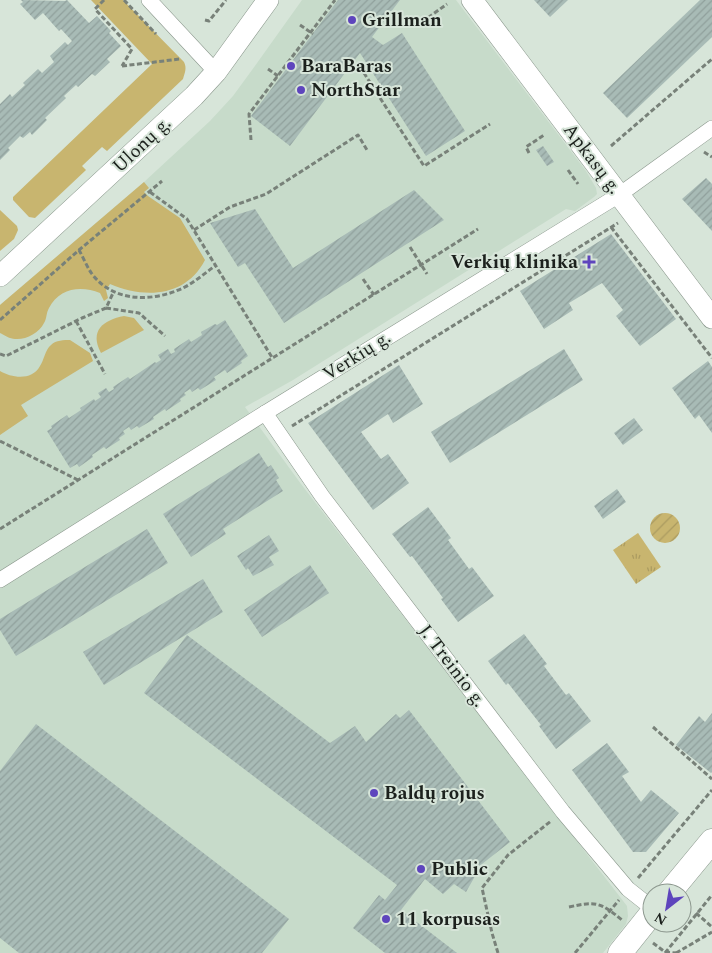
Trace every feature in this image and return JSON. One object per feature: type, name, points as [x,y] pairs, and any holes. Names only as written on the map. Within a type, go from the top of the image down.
[{"type":"main road","name":"Ulonų g.","points":[[0,276],[194,96],[216,72],[268,0]]},
{"type":"main road","name":"Apkasų g.","points":[[472,0],[712,318]]},
{"type":"main road","points":[[677,883],[712,841]]},
{"type":"main road","points":[[620,953],[642,926]]},
{"type":"street","points":[[149,0],[216,72]]},
{"type":"street","name":"Verkių g.","points":[[0,580],[265,413],[619,195],[712,128]]},
{"type":"street","name":"J. Treinio g.","points":[[265,413],[322,496],[534,774],[628,890],[642,900]]},
{"type":"path","points":[[104,0],[95,9],[132,49],[122,66],[180,60],[174,53]]},
{"type":"path","points":[[124,0],[162,40]]},
{"type":"path","points":[[205,20],[209,21],[226,0]]},
{"type":"path","points":[[251,140],[249,114],[312,33],[335,0]]},
{"type":"path","points":[[422,22],[447,4]]},
{"type":"path","points":[[300,24],[312,33]]},
{"type":"path","points":[[611,146],[712,59]]},
{"type":"path","points":[[352,64],[362,70],[424,166],[490,124]]},
{"type":"path","points":[[268,69],[278,76]]},
{"type":"path","points":[[194,230],[230,207],[266,194],[358,134],[367,150]]},
{"type":"path","points":[[530,153],[526,148],[544,135]]},
{"type":"path","points":[[568,170],[578,184]]},
{"type":"path","points":[[0,320],[79,250],[162,181]]},
{"type":"path","points":[[150,192],[187,220],[273,359]]},
{"type":"path","points":[[279,434],[634,214]]},
{"type":"path","points":[[611,227],[712,358]]},
{"type":"path","points":[[0,529],[478,229]]},
{"type":"path","points":[[410,247],[427,274]]},
{"type":"path","points":[[79,250],[91,273],[102,285],[127,297],[154,298],[184,288],[216,266]]},
{"type":"path","points":[[363,279],[374,295]]},
{"type":"path","points":[[106,308],[114,291]]},
{"type":"path","points":[[0,354],[6,356],[106,308],[139,313],[165,336]]},
{"type":"path","points":[[76,321],[105,374]]},
{"type":"path","points":[[0,441],[78,480]]},
{"type":"path","points":[[653,727],[712,779]]},
{"type":"path","points":[[575,953],[712,790]]},
{"type":"path","points":[[498,953],[482,888],[508,854],[536,832]]},
{"type":"path","points":[[665,952],[712,895]]},
{"type":"path","points":[[569,907],[591,902],[610,910]]},
{"type":"path","points":[[696,913],[712,927]]},
{"type":"path","points":[[665,952],[677,953],[712,932]]},
{"type":"shaded area","points":[[302,0],[456,0],[586,171],[596,188],[597,194],[575,211],[566,209],[293,380],[245,407],[301,484],[627,906],[628,916],[626,924],[603,953],[0,953],[0,305],[144,182],[210,121],[233,96]]},
{"type":"green space","points":[[91,0],[123,0],[184,62],[186,68],[183,79],[107,151],[102,147],[82,166],[86,170],[35,218],[29,217],[13,200],[13,197],[152,64]]},
{"type":"green space","points":[[144,182],[149,188],[144,192],[148,196],[180,218],[205,260],[197,272],[176,288],[164,292],[137,292],[110,284],[106,290],[108,298],[104,301],[100,293],[85,289],[71,290],[53,301],[42,327],[32,335],[15,339],[0,333],[0,305]]},
{"type":"green space","points":[[0,210],[17,226],[18,230],[14,239],[0,251]]},
{"type":"green space","points":[[124,316],[134,318],[144,330],[101,353],[97,338],[100,328],[110,320]]},
{"type":"green space","points":[[70,340],[90,353],[93,361],[21,405],[28,416],[0,435],[0,371],[22,377],[32,374],[40,366],[47,350],[53,343]]},
{"type":"green space","points":[[665,513],[671,514],[679,522],[679,534],[671,542],[665,543],[659,542],[651,534],[650,528],[651,522],[659,514]]},
{"type":"green space","points":[[638,533],[661,567],[636,584],[613,550]]},
{"type":"building","points":[[21,0],[67,0],[89,23],[97,16],[111,31],[109,33],[121,46],[107,59],[110,62],[95,76],[92,74],[78,87],[76,85],[64,96],[66,98],[45,118],[47,120],[32,135],[30,132],[23,138],[20,136],[8,148],[10,150],[0,160],[0,104],[10,94],[12,97],[38,69],[42,73],[54,62],[50,56],[65,42],[68,45],[72,41],[61,29],[59,31],[43,13],[35,20],[20,4],[23,2]]},
{"type":"building","name":"NorthStar","points":[[338,0],[400,0],[372,37],[383,45],[402,33],[465,131],[426,156],[360,53],[290,146],[251,116]]},
{"type":"building","points":[[534,0],[568,0],[550,17]]},
{"type":"building","points":[[700,0],[712,0],[712,37],[627,118],[603,93]]},
{"type":"building","points":[[543,146],[554,162],[547,166],[536,150]]},
{"type":"building","points":[[706,178],[712,184],[712,231],[682,199]]},
{"type":"building","points":[[414,190],[444,220],[284,323],[245,263],[238,267],[210,223],[255,209],[293,268]]},
{"type":"building","points":[[611,234],[676,319],[640,346],[616,316],[623,310],[602,283],[569,303],[573,310],[544,329],[520,291]]},
{"type":"building","points":[[225,320],[248,356],[241,361],[242,363],[227,373],[225,370],[214,377],[216,380],[200,390],[198,388],[192,392],[190,389],[184,393],[186,395],[180,399],[181,401],[153,417],[154,419],[139,428],[137,426],[131,430],[129,427],[123,431],[125,434],[119,438],[120,440],[106,449],[104,447],[79,467],[77,464],[70,468],[47,431],[52,428],[51,426],[67,415],[69,418],[81,410],[80,408],[101,397],[98,393],[106,388],[109,392],[128,377],[130,379],[161,360],[158,355],[168,349],[171,354],[175,352],[174,349],[189,339],[191,342],[202,335],[201,332]]},
{"type":"building","points":[[564,349],[583,380],[450,463],[431,432]]},
{"type":"building","points":[[708,361],[712,367],[712,433],[699,415],[695,419],[672,388]]},
{"type":"building","points":[[399,365],[423,404],[393,423],[388,414],[361,432],[381,459],[388,454],[409,483],[373,510],[308,423]]},
{"type":"building","points":[[634,418],[643,430],[623,445],[614,433]]},
{"type":"building","points":[[259,453],[268,467],[271,465],[279,478],[276,480],[283,491],[223,529],[226,534],[191,557],[163,514]]},
{"type":"building","points":[[617,489],[626,502],[603,519],[594,506]]},
{"type":"building","points":[[428,507],[451,538],[448,540],[469,569],[472,567],[494,596],[458,622],[412,556],[410,557],[392,534]]},
{"type":"building","points":[[147,529],[168,563],[16,656],[0,630],[0,619]]},
{"type":"building","points":[[269,535],[279,551],[269,557],[274,565],[253,576],[248,568],[246,570],[237,556]]},
{"type":"building","points":[[310,565],[329,593],[262,637],[244,610]]},
{"type":"building","points":[[203,579],[223,612],[104,685],[83,652]]},
{"type":"building","points":[[524,634],[547,664],[544,666],[566,695],[569,693],[591,721],[556,749],[539,726],[541,725],[488,661]]},
{"type":"building","name":"Baldų rojus","points":[[187,635],[330,743],[355,726],[366,742],[396,714],[400,718],[409,710],[510,842],[482,864],[466,892],[454,884],[443,894],[425,879],[401,910],[457,953],[385,953],[353,928],[379,895],[385,900],[397,885],[144,693]]},
{"type":"building","points":[[712,713],[711,773],[676,745],[699,716],[705,722]]},
{"type":"building","points":[[36,724],[289,919],[262,953],[19,953],[0,938],[0,771]]},
{"type":"building","points":[[607,743],[629,772],[622,776],[641,802],[651,790],[679,813],[646,852],[633,852],[572,770]]},
{"type":"place","name":"Grillman","points":[[352,20]]},
{"type":"place","name":"BaraBaras","points":[[291,66]]},
{"type":"place","name":"NorthStar","points":[[301,90]]},
{"type":"place","name":"Verkių klinika","points":[[589,262]]},
{"type":"place","name":"Baldų rojus","points":[[374,793]]},
{"type":"place","name":"Public","points":[[421,869]]},
{"type":"place","name":"11 korpusas","points":[[386,919]]}]
